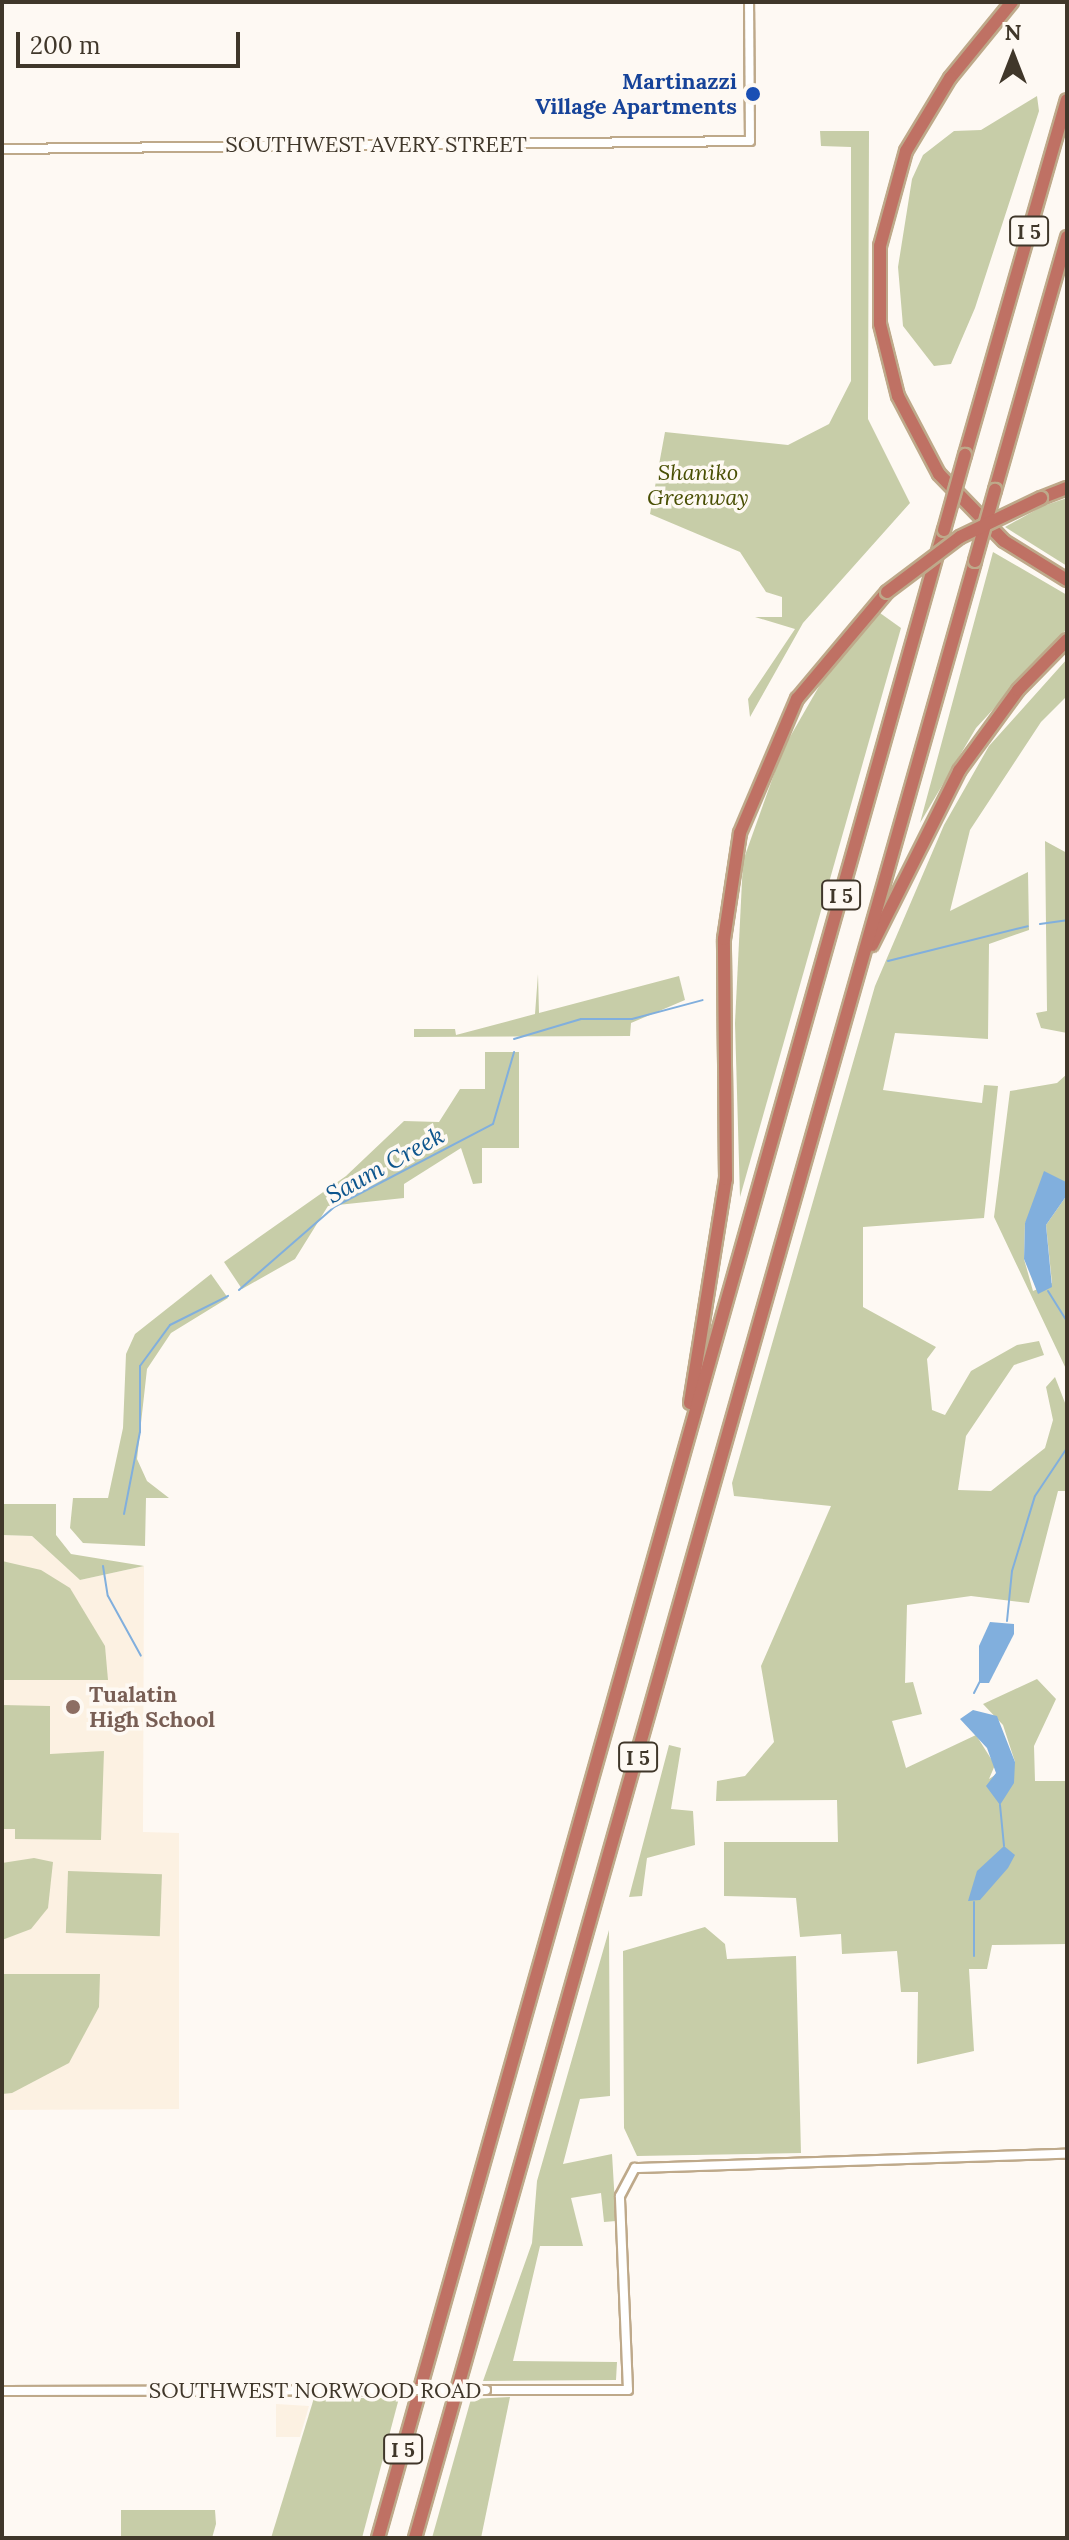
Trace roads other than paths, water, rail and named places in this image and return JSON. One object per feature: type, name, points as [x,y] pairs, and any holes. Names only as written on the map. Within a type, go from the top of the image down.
[{"type":"highway","points":[[1012,2],[950,78],[906,151],[880,246],[880,324],[898,396],[939,474],[1004,541],[1067,580]]},
{"type":"highway","name":"I 5","points":[[378,2538],[1067,100]]},
{"type":"highway","name":"I 5","points":[[415,2538],[1067,237]]},
{"type":"highway","points":[[676,1476],[722,1218],[724,939],[740,833],[797,699],[887,592],[960,537],[1067,488]]},
{"type":"highway","points":[[857,976],[959,771],[1008,702],[1067,640]]},
{"type":"street","name":"SOUTHWEST AVERY STREET","points":[[2,149],[750,141],[749,2]]},
{"type":"street","name":"SOUTHWEST NORWOOD ROAD","points":[[2,2391],[628,2390],[620,2196],[629,2173],[661,2164],[1067,2154]]},
{"type":"water","points":[[1044,1171],[1066,1182],[1067,1195],[1046,1225],[1052,1287],[1038,1294],[1024,1259],[1025,1223]]},
{"type":"water","points":[[990,1622],[1014,1624],[1014,1634],[989,1683],[979,1683],[979,1646]]},
{"type":"water","points":[[973,1710],[997,1716],[1015,1762],[1014,1783],[1000,1805],[986,1786],[996,1773],[987,1748],[960,1719]]},
{"type":"water","points":[[1004,1846],[1015,1855],[1008,1868],[980,1900],[968,1901],[977,1871]]},
{"type":"waterway","name":"Saum Creek","points":[[1040,924],[1067,920]]},
{"type":"waterway","name":"Saum Creek","points":[[888,961],[1028,926]]},
{"type":"waterway","name":"Saum Creek","points":[[514,1039],[581,1019],[632,1019],[703,1000]]},
{"type":"waterway","name":"Saum Creek","points":[[239,1290],[334,1207],[493,1124],[514,1052]]},
{"type":"waterway","points":[[1048,1291],[1067,1321]]},
{"type":"waterway","name":"Saum Creek","points":[[124,1514],[140,1432],[140,1366],[170,1325],[228,1296]]},
{"type":"waterway","points":[[1007,1621],[1012,1571],[1035,1496],[1067,1448]]},
{"type":"waterway","name":"Saum Creek","points":[[103,1566],[108,1596],[141,1656]]},
{"type":"waterway","points":[[974,1693],[980,1681]]},
{"type":"waterway","points":[[1000,1805],[1004,1846]]},
{"type":"waterway","points":[[974,1902],[974,1956]]},
{"type":"place","name":"Martinazzi Village Apartments","points":[[753,94]]},
{"type":"place","name":"Tualatin High School","points":[[73,1707]]},
{"type":"park label","name":"Shaniko Greenway","points":[[698,484]]}]
